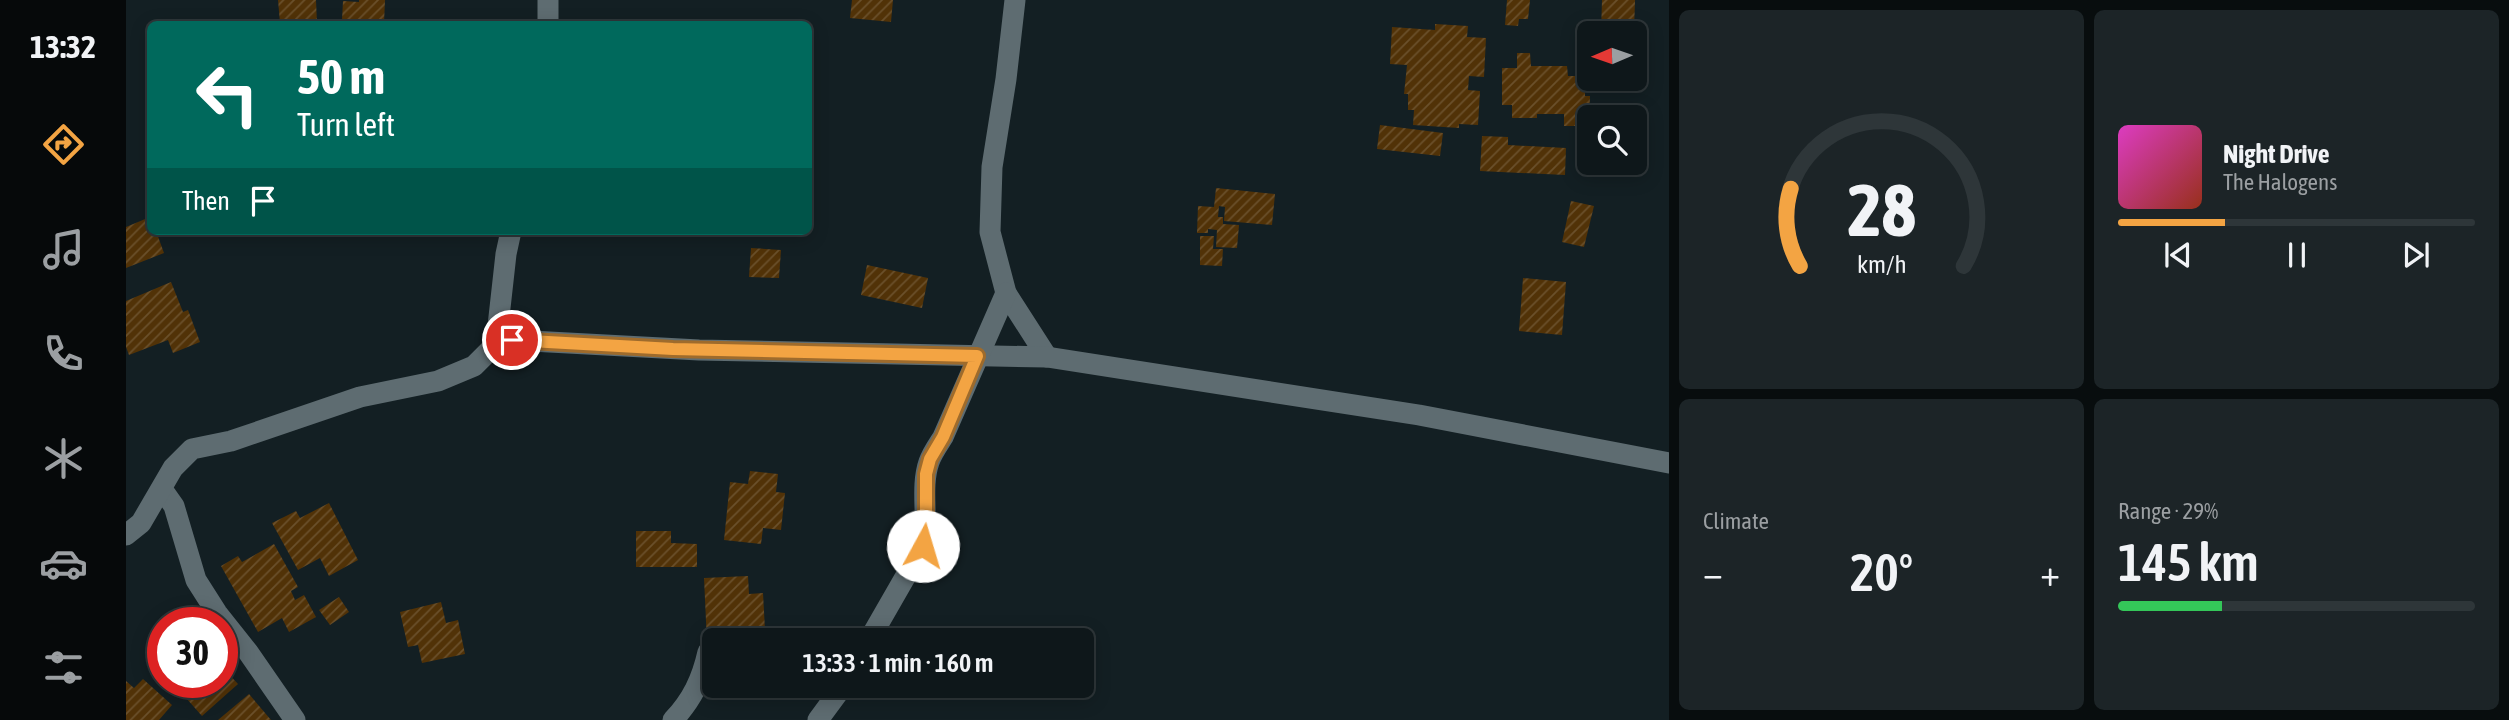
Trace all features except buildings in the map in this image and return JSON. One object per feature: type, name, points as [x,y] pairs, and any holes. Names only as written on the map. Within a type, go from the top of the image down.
[{"type":"street","points":[[548,0],[548,21]]},
{"type":"street","points":[[1015,0],[992,167],[990,232],[1006,293],[1047,356]]},
{"type":"street","points":[[496,344],[510,235]]},
{"type":"street","points":[[876,628],[923,546],[926,532],[926,474],[930,459],[943,437],[1006,293]]},
{"type":"street","points":[[126,535],[141,523],[173,468],[192,449],[231,441],[360,397],[438,381],[474,366],[496,344],[512,340],[597,346],[1047,356],[1419,415],[1669,463]]},
{"type":"street","points":[[162,489],[174,506],[196,580],[216,613],[248,652],[295,720]]},
{"type":"street","points":[[673,720],[687,704],[702,671]]},
{"type":"street","points":[[818,720],[834,698]]},
{"type":"route","points":[[512,340],[673,349],[977,356],[943,437],[930,459],[926,474],[927,510],[923,546]]}]
